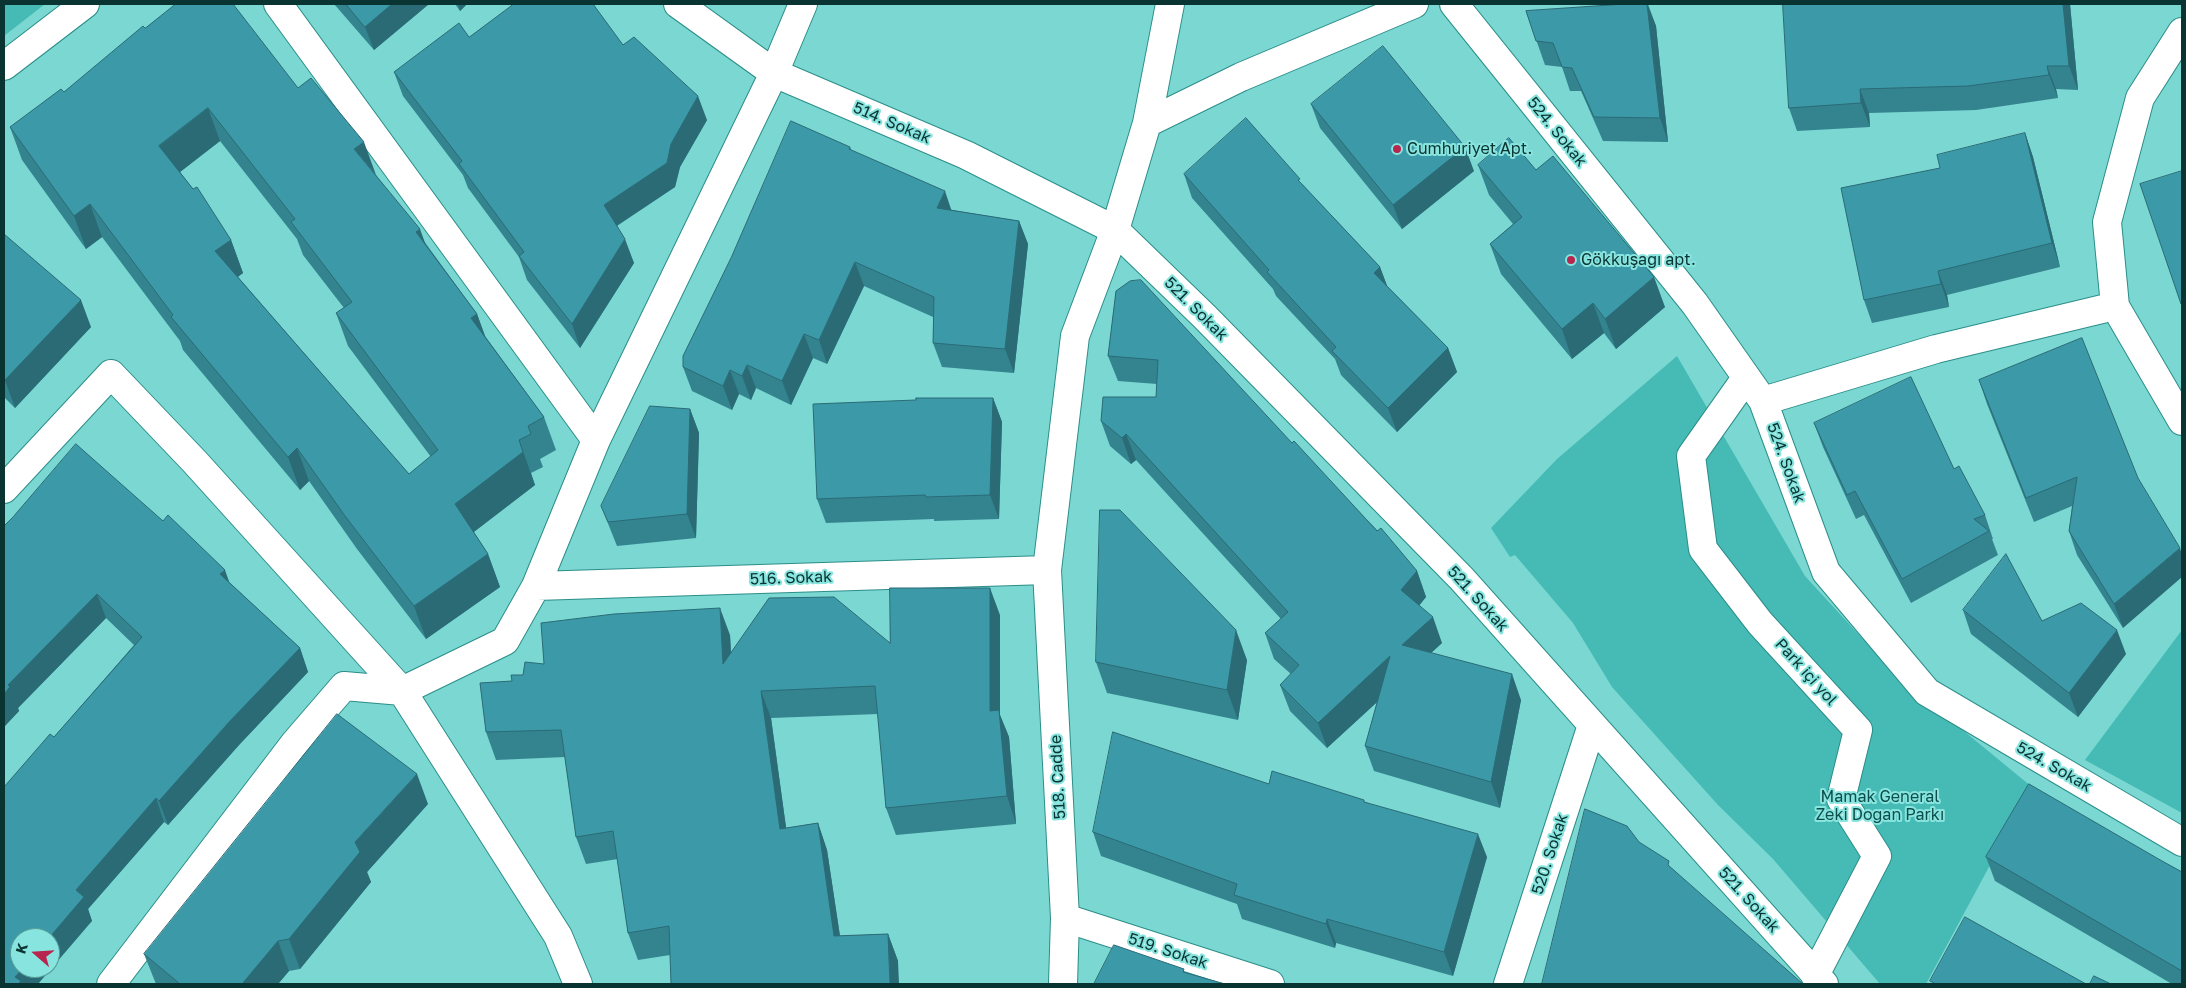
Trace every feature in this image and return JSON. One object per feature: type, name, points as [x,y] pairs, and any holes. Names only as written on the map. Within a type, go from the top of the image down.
[{"type":"street","points":[[4,66],[85,4]]},
{"type":"street","points":[[278,4],[596,440]]},
{"type":"street","name":"514. Sokak","points":[[678,4],[774,73],[966,155],[1115,230]]},
{"type":"street","points":[[111,984],[294,744],[344,686],[402,691],[505,641],[536,586],[596,440],[774,73],[803,4]]},
{"type":"street","name":"518. Cadde","points":[[1063,984],[1065,918],[1047,570],[1076,336],[1115,230],[1147,123],[1170,4]]},
{"type":"street","points":[[1147,123],[1241,77],[1414,4]]},
{"type":"street","name":"524. Sokak","points":[[1454,4],[1695,304],[1763,402],[1826,572],[1927,692],[2182,842]]},
{"type":"street","points":[[2182,32],[2140,98],[2107,222],[2114,306],[2182,421]]},
{"type":"street","name":"521. Sokak","points":[[1115,230],[1205,317],[1462,579],[1820,979]]},
{"type":"street","points":[[1763,402],[1936,349],[2114,306]]},
{"type":"street","points":[[4,489],[111,374],[196,462],[402,691],[558,936],[578,984]]},
{"type":"street","name":"Park içi yol","points":[[1746,378],[1691,456],[1703,549],[1760,623],[1858,730],[1841,799],[1877,856],[1820,979]]},
{"type":"street","name":"516. Sokak","points":[[536,586],[1047,570]]},
{"type":"street","name":"520. Sokak","points":[[1508,984],[1592,725]]},
{"type":"street","name":"519. Sokak","points":[[1065,918],[1270,984]]},
{"type":"green space","points":[[4,4],[45,4],[4,36]]},
{"type":"green space","name":"Mamak General Zeki Doğan Parkı","points":[[1677,356],[1805,576],[1872,649],[1948,718],[2032,787],[1926,984],[1880,984],[1773,859],[1718,805],[1612,687],[1573,623],[1515,555],[1510,557],[1491,528],[1557,459]]},
{"type":"green space","points":[[2182,630],[2182,813],[2085,760]]},
{"type":"building","points":[[176,4],[233,4],[298,88],[311,78],[364,142],[354,149],[420,229],[416,232],[477,314],[471,318],[544,417],[528,426],[531,434],[519,440],[523,452],[455,504],[488,554],[414,606],[345,516],[297,448],[288,457],[171,317],[173,315],[90,204],[74,216],[10,127],[61,89],[64,92],[143,26],[145,28]],"holes":[[[208,108],[295,219],[291,222],[352,302],[336,313],[438,450],[409,474],[215,251],[231,240],[197,187],[193,189],[159,146]]]},
{"type":"building","points":[[346,4],[392,4],[365,27]]},
{"type":"building","points":[[514,4],[593,4],[623,45],[634,37],[698,96],[671,144],[667,163],[604,205],[625,239],[572,324],[519,256],[524,252],[459,164],[462,161],[394,72],[459,23],[469,37]]},
{"type":"building","points":[[1647,4],[1660,118],[1594,117],[1572,68],[1562,67],[1553,43],[1536,41],[1526,11]]},
{"type":"building","points":[[1783,4],[2063,4],[2069,66],[2047,66],[2049,75],[1968,86],[1860,89],[1861,103],[1789,108]]},
{"type":"building","name":"Cumhuriyet Apt.","points":[[1383,46],[1465,147],[1393,205],[1311,104]]},
{"type":"building","points":[[1246,118],[1300,179],[1298,180],[1380,267],[1374,273],[1448,348],[1388,408],[1332,351],[1336,347],[1267,272],[1269,270],[1184,174]]},
{"type":"building","points":[[791,121],[945,191],[937,208],[1019,221],[1005,349],[933,343],[934,297],[855,262],[819,340],[804,334],[782,381],[747,365],[742,376],[730,370],[723,386],[683,367],[683,356],[731,258]]},
{"type":"building","points":[[2025,133],[2052,243],[1938,271],[1941,284],[1864,300],[1841,188],[1940,168],[1937,155]]},
{"type":"building","name":"Gökkuşağı apt.","points":[[1509,138],[1536,170],[1553,156],[1654,277],[1605,319],[1593,303],[1562,329],[1490,244],[1522,217],[1478,165]]},
{"type":"building","points":[[2182,171],[2182,304],[2181,304],[2140,184]]},
{"type":"building","points":[[4,234],[81,300],[5,380],[4,379]]},
{"type":"building","points":[[1141,280],[1292,443],[1294,441],[1377,531],[1381,528],[1417,571],[1401,590],[1433,617],[1402,645],[1512,674],[1491,782],[1365,746],[1390,656],[1318,723],[1280,685],[1299,665],[1265,633],[1288,612],[1126,434],[1122,438],[1101,421],[1103,397],[1156,397],[1158,360],[1108,356],[1116,291],[1130,281]]},
{"type":"building","points":[[2082,338],[2138,478],[2180,548],[2114,604],[2069,531],[2077,477],[2026,498],[1979,380]]},
{"type":"building","points":[[1911,377],[1954,469],[1959,466],[1985,515],[1974,519],[1989,531],[1902,579],[1855,491],[1847,495],[1814,423]]},
{"type":"building","points":[[916,398],[993,398],[990,495],[926,497],[925,495],[817,499],[813,404],[916,400]]},
{"type":"building","points":[[650,406],[690,409],[687,514],[608,522],[601,506]]},
{"type":"building","points":[[76,444],[163,521],[168,515],[225,570],[220,574],[300,648],[230,721],[159,801],[156,798],[76,890],[84,897],[58,928],[10,928],[10,978],[16,978],[21,981],[18,984],[4,984],[4,787],[50,734],[54,737],[142,637],[97,594],[8,685],[10,687],[4,694],[4,526]]},
{"type":"building","points":[[1100,510],[1120,510],[1236,630],[1227,690],[1096,662]]},
{"type":"building","points":[[2006,554],[2042,621],[2081,603],[2117,630],[2069,693],[1963,610]]},
{"type":"building","points":[[890,588],[990,588],[990,711],[999,710],[1007,796],[886,808],[875,686],[761,691],[780,829],[818,823],[834,936],[888,934],[890,984],[671,984],[669,926],[628,933],[613,831],[576,837],[561,730],[486,732],[480,683],[512,681],[511,675],[523,675],[525,662],[544,664],[541,623],[614,614],[720,608],[723,664],[769,598],[834,597],[890,643]]},
{"type":"building","points":[[337,714],[417,774],[355,842],[360,852],[289,939],[278,941],[242,984],[180,984],[144,954]]},
{"type":"building","points":[[1113,732],[1269,784],[1272,771],[1364,800],[1364,802],[1478,834],[1444,952],[1327,919],[1326,924],[1234,895],[1237,884],[1093,832]]},
{"type":"building","points":[[2029,784],[2182,872],[2182,971],[1986,857]]},
{"type":"building","points":[[1585,809],[1627,826],[1639,842],[1669,861],[1668,865],[1803,984],[1542,984]]},
{"type":"building","points":[[1965,917],[2086,984],[1936,984],[1930,981]]},
{"type":"building","points":[[1114,945],[1184,969],[1183,972],[1225,984],[1094,984]]},
{"type":"building","points":[[2094,976],[2111,984],[2090,984]]},
{"type":"place","name":"Cumhuriyet Apt.","points":[[1397,149]]},
{"type":"place","name":"Gökkuşağı apt.","points":[[1571,260]]}]
